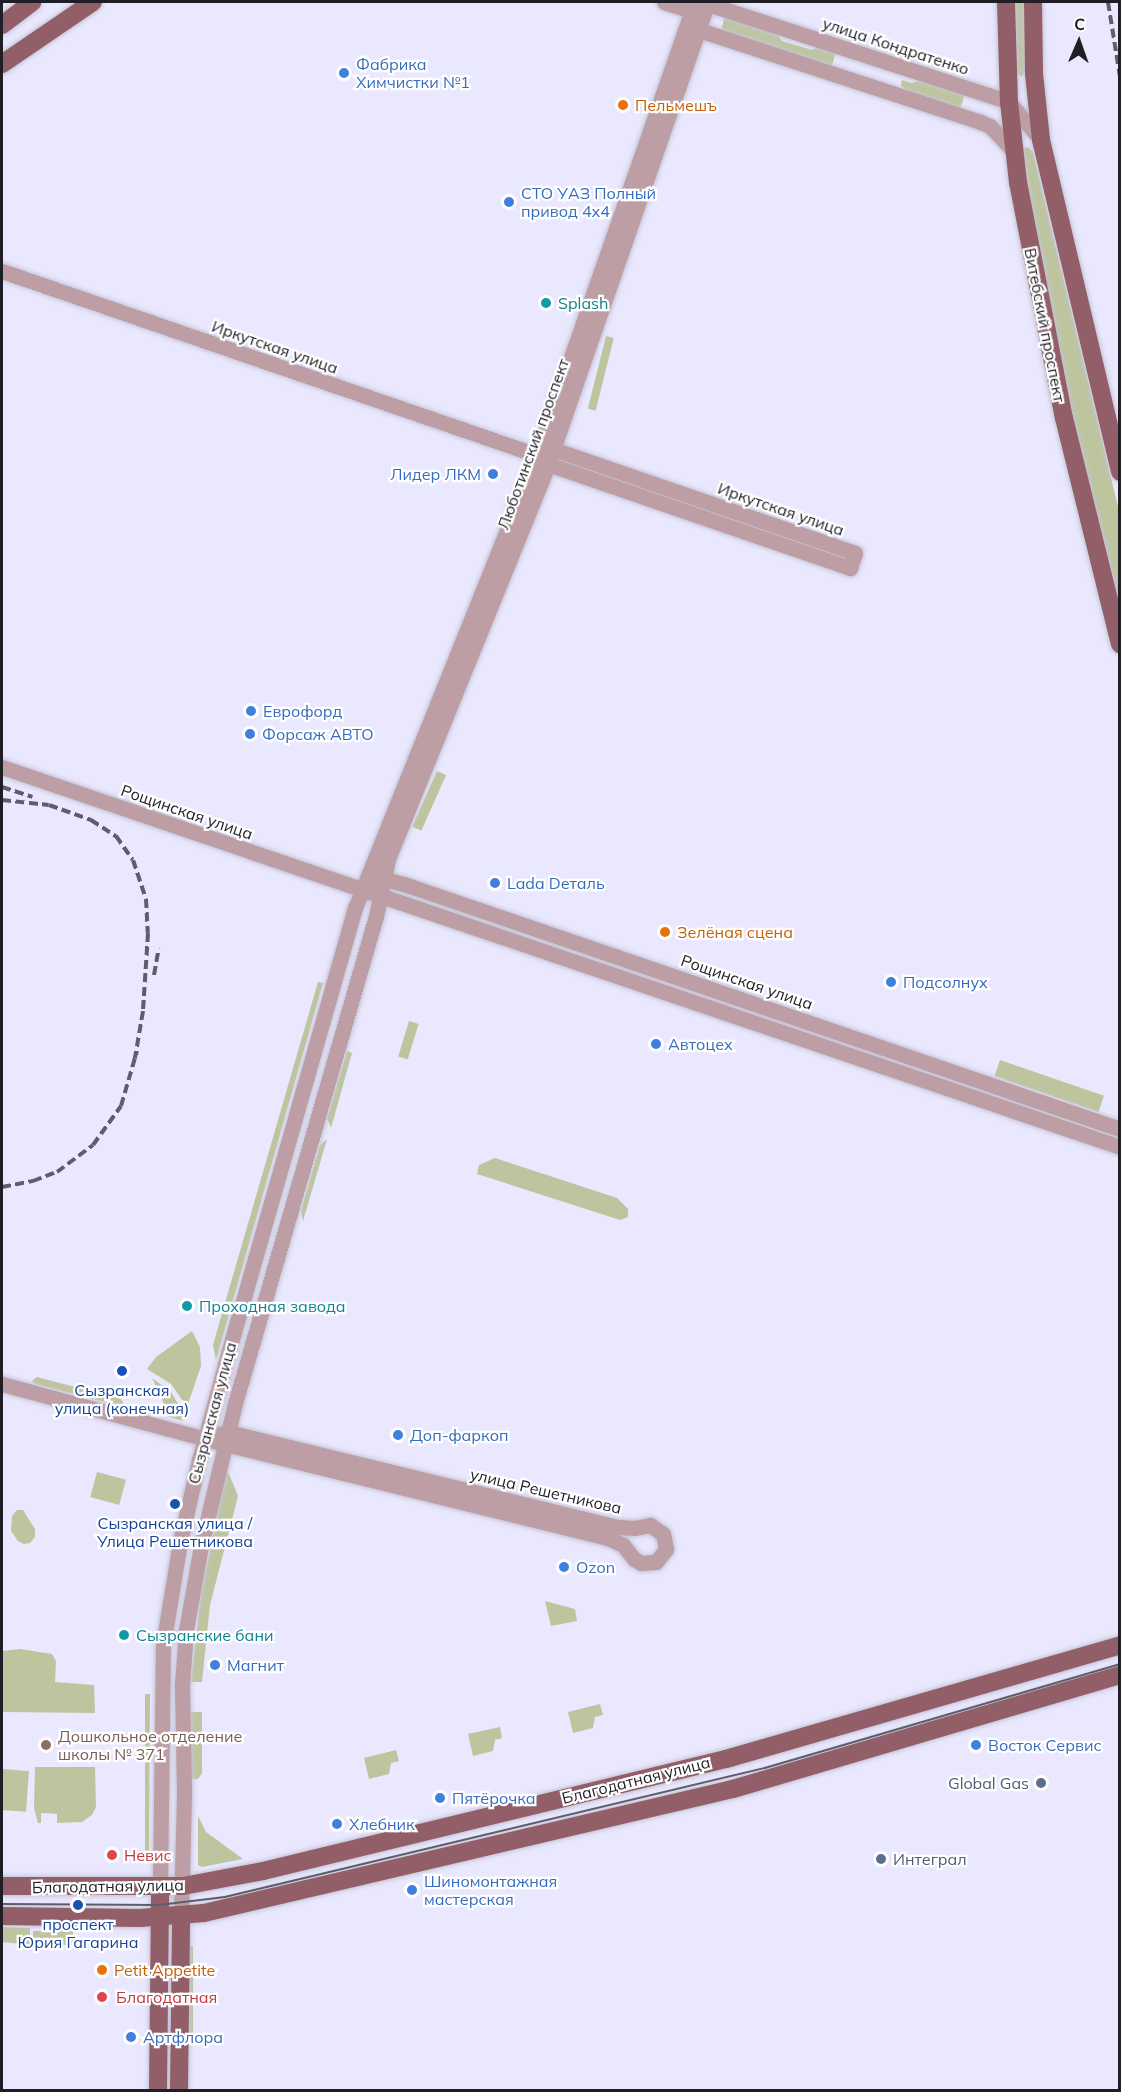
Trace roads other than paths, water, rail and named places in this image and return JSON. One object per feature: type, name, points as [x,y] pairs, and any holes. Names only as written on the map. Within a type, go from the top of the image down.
[{"type":"main road","points":[[2,24],[33,2]]},
{"type":"main road","points":[[2,64],[93,2]]},
{"type":"main road","name":"Витебский проспект","points":[[1006,2],[1013,152],[1064,418],[1119,639]]},
{"type":"main road","name":"Витебский проспект","points":[[1033,2],[1034,74],[1041,140],[1119,472]]},
{"type":"main road","points":[[1008,73],[1021,81],[1034,74]]},
{"type":"main road","name":"Благодатная улица","points":[[2,1886],[183,1886],[263,1871],[726,1758],[1119,1645]]},
{"type":"main road","name":"Благодатная улица","points":[[2,1916],[181,1916],[396,1869],[733,1789],[1119,1675]]},
{"type":"main road","name":"Сызранская улица","points":[[159,1917],[160,1887]]},
{"type":"main road","points":[[179,2091],[181,1916]]},
{"type":"main road","points":[[158,2091],[159,1917]]},
{"type":"street","name":"улица Кондратенко","points":[[664,2],[701,4],[1009,102]]},
{"type":"street","points":[[701,4],[699,30],[980,122],[990,126],[1013,152]]},
{"type":"street","name":"Люботинский проспект","points":[[362,889],[546,456],[701,4]]},
{"type":"street","name":"Люботинский проспект","points":[[381,895],[390,853],[546,456],[699,30]]},
{"type":"street","points":[[1009,102],[1041,140]]},
{"type":"street","name":"Иркутская улица","points":[[2,271],[546,456],[855,554],[850,568],[546,456]]},
{"type":"street","name":"Рощинская улица","points":[[2,767],[1119,1147]]},
{"type":"street","points":[[362,889],[385,879]]},
{"type":"street","name":"Рощинская улица","points":[[385,879],[1119,1129]]},
{"type":"street","name":"Сызранская улица","points":[[160,1887],[162,1664],[171,1589],[180,1542],[205,1436],[362,889]]},
{"type":"street","name":"Сызранская улица","points":[[183,1886],[183,1666],[191,1593],[226,1438],[381,895]]},
{"type":"street","name":"улица Решетникова","points":[[2,1384],[205,1436],[226,1438],[618,1527],[635,1528],[650,1525],[663,1534],[666,1549],[656,1562],[641,1563],[634,1559],[623,1545],[608,1538],[226,1438]]},
{"type":"street","points":[[180,1542],[189,1541],[201,1546]]},
{"type":"street","points":[[181,1916],[183,1886]]},
{"type":"tram line","points":[[2,1904],[159,1905],[225,1897],[765,1768],[1120,1664]]},
{"type":"railway","points":[[1108,2],[1120,77]]},
{"type":"railway","points":[[2,787],[32,797]]},
{"type":"railway","points":[[2,800],[49,805],[91,820],[116,836],[133,860],[146,899],[148,933],[143,1011],[135,1058]]},
{"type":"railway","points":[[154,975],[159,948]]},
{"type":"railway","points":[[2,1187],[33,1181],[57,1172],[93,1145],[121,1106],[137,1051]]},
{"type":"place","name":"Фабрика Химчистки №1","points":[[344,73]]},
{"type":"place","name":"Пельмешъ","points":[[623,105]]},
{"type":"place","name":"СТО УАЗ Полный привод 4х4","points":[[509,202]]},
{"type":"place","name":"Splash","points":[[546,303]]},
{"type":"place","name":"Лидер ЛКМ","points":[[493,474]]},
{"type":"place","name":"Еврофорд","points":[[251,711]]},
{"type":"place","name":"Форсаж АВТО","points":[[250,734]]},
{"type":"place","name":"Lada Dеталь","points":[[495,883]]},
{"type":"place","name":"Зелёная сцена","points":[[665,932]]},
{"type":"place","name":"Подсолнух","points":[[891,982]]},
{"type":"place","name":"Автоцех","points":[[656,1044]]},
{"type":"place","name":"Проходная завода","points":[[187,1306]]},
{"type":"place","name":"Сызранская улица (конечная)","points":[[122,1371]]},
{"type":"place","name":"Доп-фаркоп","points":[[398,1435]]},
{"type":"place","name":"Сызранская улица / Улица Решетникова","points":[[175,1504]]},
{"type":"place","name":"Ozon","points":[[564,1567]]},
{"type":"place","name":"Сызранские бани","points":[[124,1635]]},
{"type":"place","name":"Магнит","points":[[215,1665]]},
{"type":"place","name":"Дошкольное отделение школы № 371","points":[[46,1745]]},
{"type":"place","name":"Восток Сервис","points":[[976,1745]]},
{"type":"place","name":"Global Gas","points":[[1041,1783]]},
{"type":"place","name":"Пятёрочка","points":[[440,1798]]},
{"type":"place","name":"Хлебник","points":[[337,1824]]},
{"type":"place","name":"Невис","points":[[112,1855]]},
{"type":"place","name":"Интеграл","points":[[881,1859]]},
{"type":"place","name":"Шиномонтажная мастерская","points":[[412,1890]]},
{"type":"place","name":"проспект Юрия Гагарина","points":[[78,1905]]},
{"type":"place","name":"Petit Appetite","points":[[102,1970]]},
{"type":"place","name":"Благодатная","points":[[102,1997]]},
{"type":"place","name":"Артфлора","points":[[131,2037]]}]
